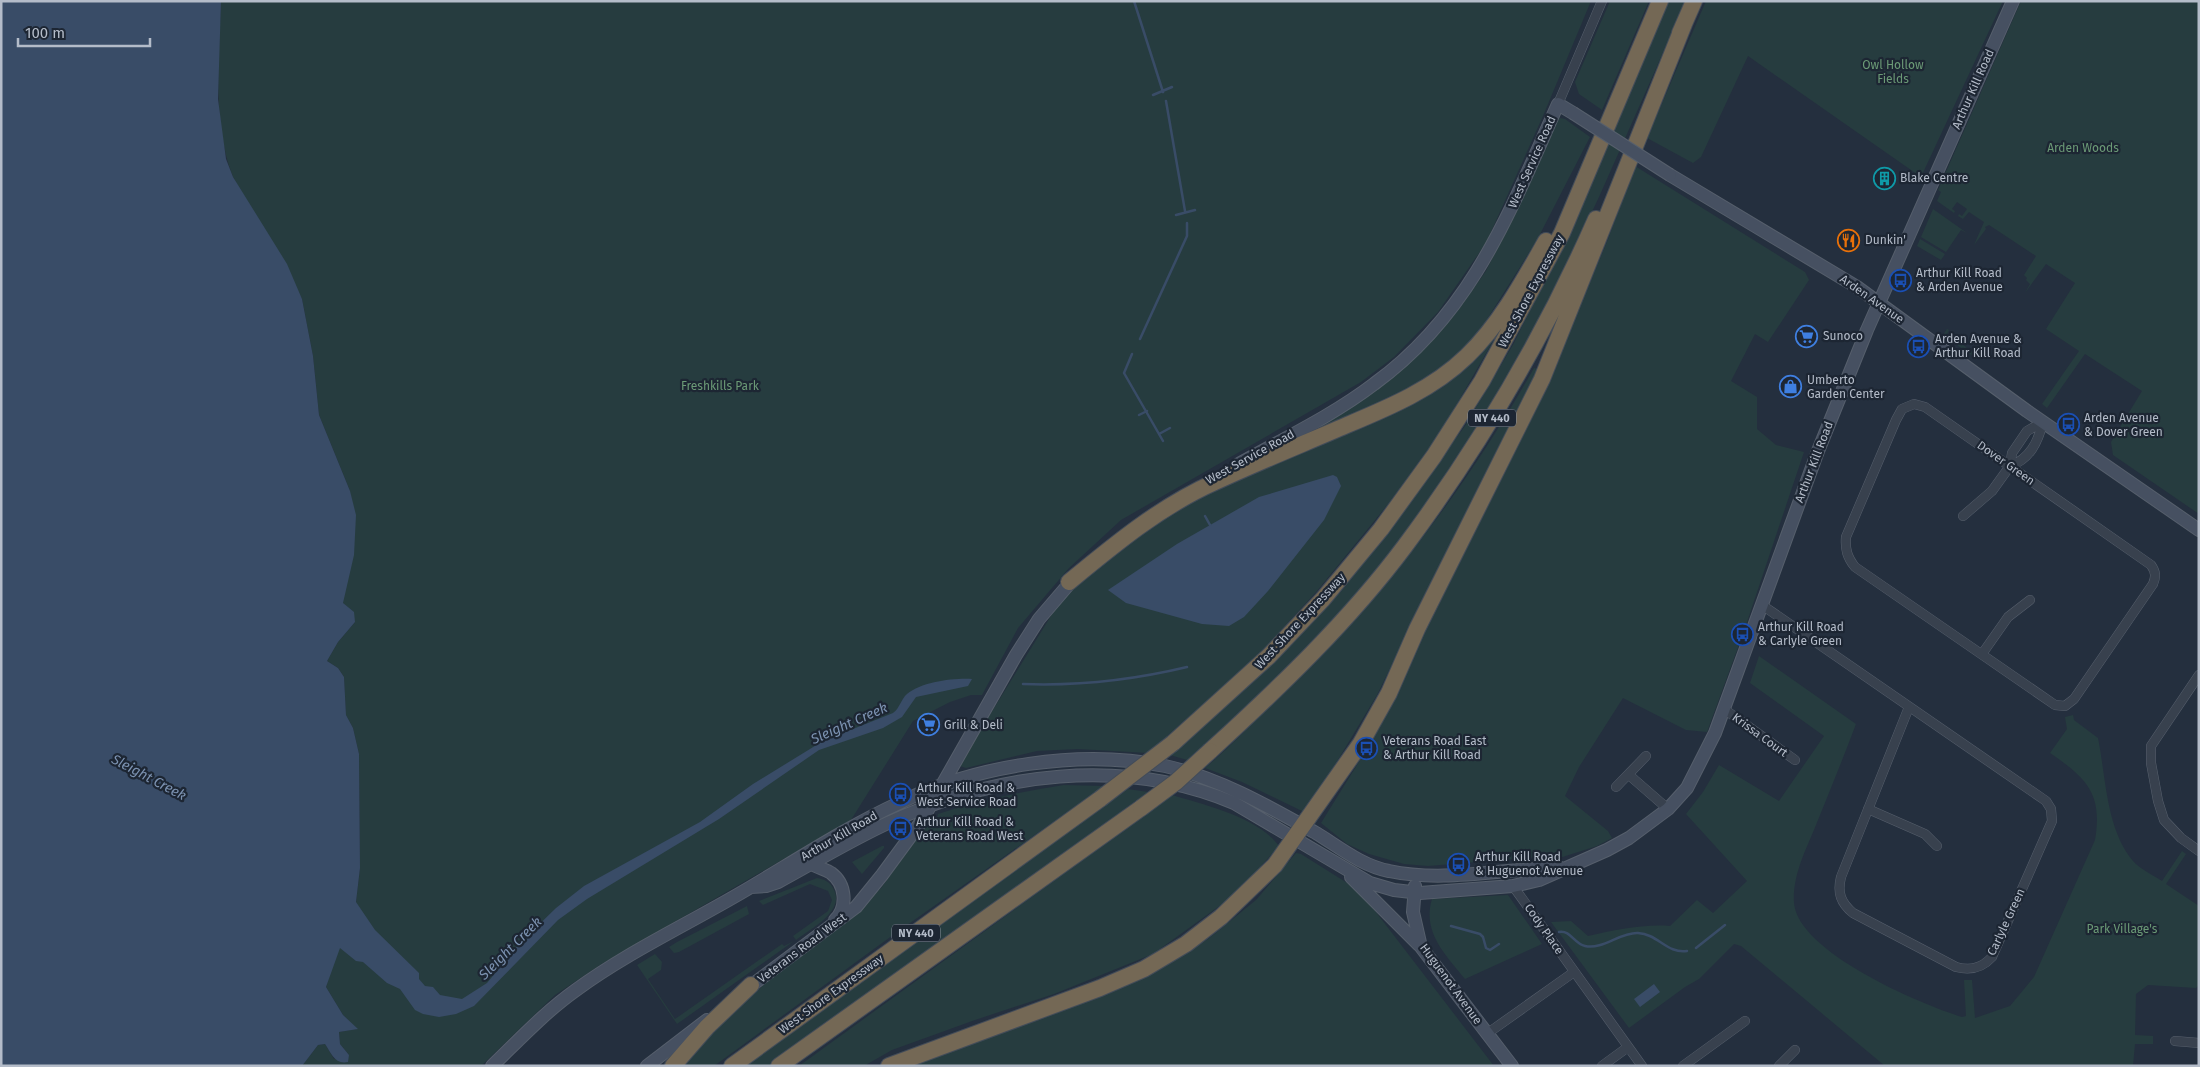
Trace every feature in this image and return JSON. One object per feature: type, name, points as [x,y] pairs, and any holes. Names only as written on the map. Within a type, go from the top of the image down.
[{"type":"highway","name":"West Shore Expressway","points":[[732,1066],[1100,800],[1173,743],[1255,669],[1323,599],[1381,530],[1434,456],[1482,382],[1562,233],[1660,1]]},
{"type":"highway","name":"West Shore Expressway","points":[[779,1066],[1141,808],[1210,751],[1291,675],[1348,614],[1404,547],[1458,471],[1507,395],[1548,319],[1694,1]]},
{"type":"highway","points":[[889,1066],[1100,988],[1144,969],[1186,944],[1242,899],[1275,865],[1360,743],[1389,693],[1416,629],[1542,379],[1684,24]]},
{"type":"highway","points":[[1069,582],[1132,532],[1167,508],[1213,482],[1414,394],[1442,377],[1468,355],[1494,325],[1537,256],[1573,193],[1615,105]]},
{"type":"highway","points":[[673,1066],[707,1027],[751,986]]},
{"type":"street","points":[[1558,104],[1602,1]]},
{"type":"street","name":"Arthur Kill Road","points":[[1562,868],[1612,847],[1649,825],[1679,799],[1691,782],[1724,709],[1818,451],[1878,303],[2013,1]]},
{"type":"street","name":"Arden Avenue","points":[[1558,104],[1670,175],[1826,267],[2043,422],[2199,530]]},
{"type":"street","name":"West Service Road","points":[[930,805],[1016,655],[1039,619],[1069,582],[1121,536],[1156,511],[1358,395],[1416,349],[1455,305],[1485,260],[1511,209],[1558,104]]},
{"type":"street","name":"Dover Green","points":[[1914,404],[1925,407],[2151,565],[2156,579],[2074,699],[2065,706],[2055,705],[1982,654],[1855,567],[1846,551],[1846,537],[1898,414],[1914,404]]},
{"type":"street","points":[[1963,516],[1992,491],[2010,466],[2012,453],[2027,431],[2043,422]]},
{"type":"street","points":[[2010,466],[2023,461],[2039,439],[2043,422]]},
{"type":"street","points":[[1982,654],[2008,617],[2030,600]]},
{"type":"street","name":"Carlyle Green","points":[[1762,605],[2046,802],[2051,809],[2052,820],[1992,956],[1987,962],[1972,969],[1956,967],[1846,907],[1842,901],[1839,886],[1909,707]]},
{"type":"street","points":[[2199,675],[2152,746],[2151,754],[2153,782],[2164,820],[2181,838],[2199,851]]},
{"type":"street","name":"Krissa Court","points":[[1724,709],[1795,760]]},
{"type":"street","points":[[1616,787],[1646,756]]},
{"type":"street","name":"Arthur Kill Road","points":[[492,1066],[544,1016],[576,990],[648,946],[900,802],[941,786],[1006,768],[1047,761],[1091,758],[1128,760],[1168,767],[1211,780],[1262,803],[1299,832]]},
{"type":"street","name":"Arthur Kill Road","points":[[751,887],[766,886],[778,882],[887,824],[930,805],[1028,780],[1062,775],[1106,774],[1153,780],[1216,795],[1299,832]]},
{"type":"street","points":[[1629,775],[1668,809]]},
{"type":"street","name":"Veterans Road West","points":[[647,1066],[751,986],[823,934],[856,907],[909,840],[930,805]]},
{"type":"street","points":[[1868,809],[1925,834],[1937,846]]},
{"type":"street","points":[[1299,832],[1343,869],[1421,947]]},
{"type":"street","points":[[1299,832],[1363,862],[1388,871],[1418,874],[1562,868]]},
{"type":"street","points":[[812,864],[830,873],[841,885],[845,900],[840,915],[823,934]]},
{"type":"street","points":[[1343,869],[1370,883],[1394,890],[1413,892],[1513,886],[1540,880],[1562,868]]},
{"type":"street","name":"Huguenot Avenue","points":[[1418,874],[1413,892],[1415,926],[1421,947],[1512,1066]]},
{"type":"street","name":"Cody Place","points":[[1513,886],[1642,1066]]},
{"type":"street","points":[[1488,1034],[1574,972]]},
{"type":"street","points":[[1683,1066],[1745,1021]]},
{"type":"street","points":[[2175,1041],[2199,1043]]},
{"type":"street","points":[[1602,1066],[1628,1047]]},
{"type":"street","points":[[1779,1066],[1795,1050]]},
{"type":"green space","name":"Freshkills Park","points":[[221,1],[1591,1],[1543,116],[1486,243],[1438,312],[1394,357],[1361,382],[1121,520],[1069,568],[1018,628],[982,695],[971,695],[950,702],[913,721],[851,820],[600,965],[555,995],[481,1066],[302,1066],[318,1045],[325,1044],[334,1059],[349,1055],[340,1044],[339,1032],[357,1029],[343,1015],[326,987],[346,922],[356,902],[360,868],[359,754],[353,728],[346,715],[344,677],[338,668],[327,661],[338,642],[355,622],[343,603],[350,491],[319,415],[313,356],[302,299],[233,177],[226,156],[219,113],[218,90]]},
{"type":"green space","points":[[1610,1],[1649,1],[1602,110],[1579,94],[1575,82]]},
{"type":"green space","points":[[1667,1],[1686,1],[1599,197],[1525,352],[1421,516],[1352,601],[1284,675],[1187,760],[1170,755],[1275,661],[1343,589],[1465,426],[1514,343],[1550,269]]},
{"type":"green space","name":"Owl Hollow Fields","points":[[1706,1],[2003,1],[1921,177],[1748,56],[1701,157],[1693,163],[1647,138]]},
{"type":"green space","name":"Arden Woods","points":[[2021,1],[2199,1],[2199,514],[2113,455],[2111,442],[2142,391],[2085,354],[2047,408],[2042,404],[2079,351],[2046,329],[2075,283],[2046,264],[2025,293],[2030,284],[2024,275],[2036,256],[1989,225],[1985,227],[1986,229],[1974,245],[1984,222],[1969,212],[1963,219],[1958,216],[1959,214],[1962,216],[1967,209],[1957,202],[1952,209],[1955,211],[1954,213],[1937,201],[1941,192],[1938,190]]},
{"type":"green space","points":[[1560,118],[1565,119],[1590,137],[1537,240],[1479,332],[1453,363],[1423,385],[1288,445],[1409,361],[1456,313],[1486,271],[1512,219],[1555,122]]},
{"type":"green space","points":[[1635,166],[1805,272],[1809,280],[1768,342],[1755,334],[1731,381],[1757,397],[1757,429],[1776,445],[1804,452],[1744,631],[1707,732],[1686,730],[1623,698],[1579,767],[1565,796],[1608,831],[1612,838],[1597,846],[1553,860],[1552,856],[1428,866],[1404,864],[1369,854],[1347,844],[1321,823],[1370,744],[1367,741],[1570,330],[1608,239]]},
{"type":"green space","points":[[1933,209],[1967,233],[1961,230],[1946,252],[1921,237]]},
{"type":"green space","points":[[1920,239],[1945,254],[1941,260],[1917,246]]},
{"type":"green space","points":[[1500,329],[1442,430],[1389,503],[1317,591],[1255,659],[1148,753],[1078,749],[1037,751],[966,768],[960,766],[1062,598],[1129,540],[1189,502],[1352,426]]},
{"type":"green space","points":[[1947,329],[1949,330],[1947,334],[1979,356],[1977,359],[1943,335]]},
{"type":"green space","points":[[1534,368],[1538,369],[1377,695],[1306,813],[1242,782],[1205,768],[1301,677],[1376,595],[1444,509],[1505,417]]},
{"type":"green space","name":"Park Village's","points":[[1759,656],[1856,724],[1798,871],[1794,903],[1801,921],[1816,940],[1864,974],[1919,1001],[1962,1017],[1966,1016],[1964,980],[1972,980],[1975,1018],[2010,1006],[2034,977],[2095,840],[2097,824],[2094,798],[2089,788],[2082,779],[2050,753],[2067,729],[2065,717],[2073,715],[2074,720],[2098,738],[2108,802],[2117,834],[2124,848],[2136,864],[2162,881],[2182,851],[2186,854],[2166,884],[2199,906],[2199,985],[2196,988],[2148,985],[2136,994],[2135,1035],[2153,1036],[2153,1044],[2135,1044],[2133,1066],[1885,1066],[1741,946],[1734,944],[1699,979],[1629,1028],[1551,922],[1571,921],[1588,936],[1639,927],[1670,926],[1697,900],[1713,913],[1747,881],[1686,814],[1703,792],[1719,765],[1779,801],[1824,736],[1750,683]]},
{"type":"green space","points":[[1064,785],[1104,786],[893,935],[714,1066],[680,1066],[712,1030],[766,983],[839,928],[881,888],[930,821],[937,818],[938,814],[1000,797]]},
{"type":"green space","points":[[1128,789],[1148,792],[771,1066],[742,1066]]},
{"type":"green space","points":[[1172,795],[1230,813],[1245,820],[1270,836],[1279,846],[1236,894],[1153,954],[1054,994],[892,1050],[864,1066],[799,1066]]},
{"type":"green space","points":[[882,846],[884,848],[862,874],[852,862]]},
{"type":"green space","points":[[1296,853],[1301,854],[1352,886],[1369,903],[1494,1066],[901,1066],[1161,968],[1208,939],[1256,900]]},
{"type":"green space","points":[[817,878],[826,881],[832,886],[836,896],[835,904],[831,912],[818,925],[796,940],[793,936],[828,911],[832,900],[828,891],[810,884],[763,905],[759,901]]},
{"type":"green space","points":[[1508,895],[1542,944],[1465,979],[1437,942],[1430,922],[1432,899]]},
{"type":"green space","points":[[747,906],[749,914],[679,952],[674,953],[669,947],[677,942]]},
{"type":"green space","points":[[794,941],[677,1024],[637,965],[655,954],[662,962],[661,970],[648,979],[675,1019],[782,944],[784,946]]},
{"type":"water","points":[[1,1],[221,1],[218,99],[226,159],[233,177],[287,264],[302,299],[313,356],[319,415],[350,491],[356,515],[354,555],[343,603],[354,612],[355,622],[338,642],[327,661],[338,668],[344,677],[346,715],[353,728],[359,754],[360,868],[356,902],[375,930],[419,973],[419,979],[425,986],[433,987],[440,995],[462,999],[487,983],[519,944],[556,908],[584,886],[700,822],[753,784],[823,741],[893,713],[905,696],[913,690],[938,682],[972,679],[968,686],[916,697],[902,717],[883,728],[819,750],[719,819],[587,899],[558,920],[474,1006],[456,1014],[439,1017],[423,1014],[415,1010],[400,989],[387,983],[363,962],[356,961],[340,948],[326,987],[343,1015],[358,1029],[339,1032],[340,1044],[349,1055],[348,1062],[337,1060],[325,1044],[318,1045],[302,1066],[1,1066]]},
{"type":"water","points":[[1333,475],[1337,477],[1341,486],[1324,520],[1268,591],[1244,617],[1229,626],[1202,624],[1126,603],[1108,590],[1177,544],[1259,497]]},
{"type":"water","points":[[1654,984],[1660,992],[1640,1007],[1634,999]]},
{"type":"waterway","points":[[1134,1],[1163,92]]},
{"type":"waterway","points":[[1153,95],[1172,87]]},
{"type":"waterway","points":[[1166,101],[1185,211]]},
{"type":"waterway","points":[[1176,215],[1195,210]]},
{"type":"waterway","points":[[1140,339],[1187,236],[1187,223]]},
{"type":"waterway","points":[[1132,354],[1124,373],[1163,441]]},
{"type":"waterway","points":[[1139,415],[1147,411]]},
{"type":"waterway","points":[[1159,434],[1170,428]]},
{"type":"waterway","points":[[1205,516],[1210,525]]},
{"type":"waterway","name":"Sleight Creek","points":[[1023,684],[1105,681],[1187,667]]},
{"type":"waterway","points":[[1696,948],[1725,925]]},
{"type":"waterway","points":[[1451,926],[1480,934],[1483,937],[1486,948],[1490,950],[1499,944]]},
{"type":"waterway","points":[[1559,932],[1567,933],[1581,945],[1592,947],[1631,933],[1645,934],[1674,950],[1687,951]]},
{"type":"place","name":"Blake Centre","points":[[1884,178]]},
{"type":"place","name":"Dunkin'","points":[[1849,240]]},
{"type":"place","name":"Arthur Kill Road & Arden Avenue","points":[[1900,280]]},
{"type":"place","name":"Sunoco","points":[[1807,336]]},
{"type":"place","name":"Arden Avenue & Arthur Kill Road","points":[[1919,346]]},
{"type":"place","name":"Umberto Garden Center","points":[[1791,387]]},
{"type":"place","name":"Arden Avenue & Dover Green","points":[[2068,425]]},
{"type":"place","name":"Arthur Kill Road & Carlyle Green","points":[[1742,634]]},
{"type":"place","name":"Grill & Deli","points":[[928,725]]},
{"type":"place","name":"Veterans Road East & Arthur Kill Road","points":[[1367,748]]},
{"type":"place","name":"Arthur Kill Road & West Service Road","points":[[901,795]]},
{"type":"place","name":"Arthur Kill Road & Veterans Road West","points":[[900,829]]},
{"type":"place","name":"Arthur Kill Road & Huguenot Avenue","points":[[1459,864]]}]
